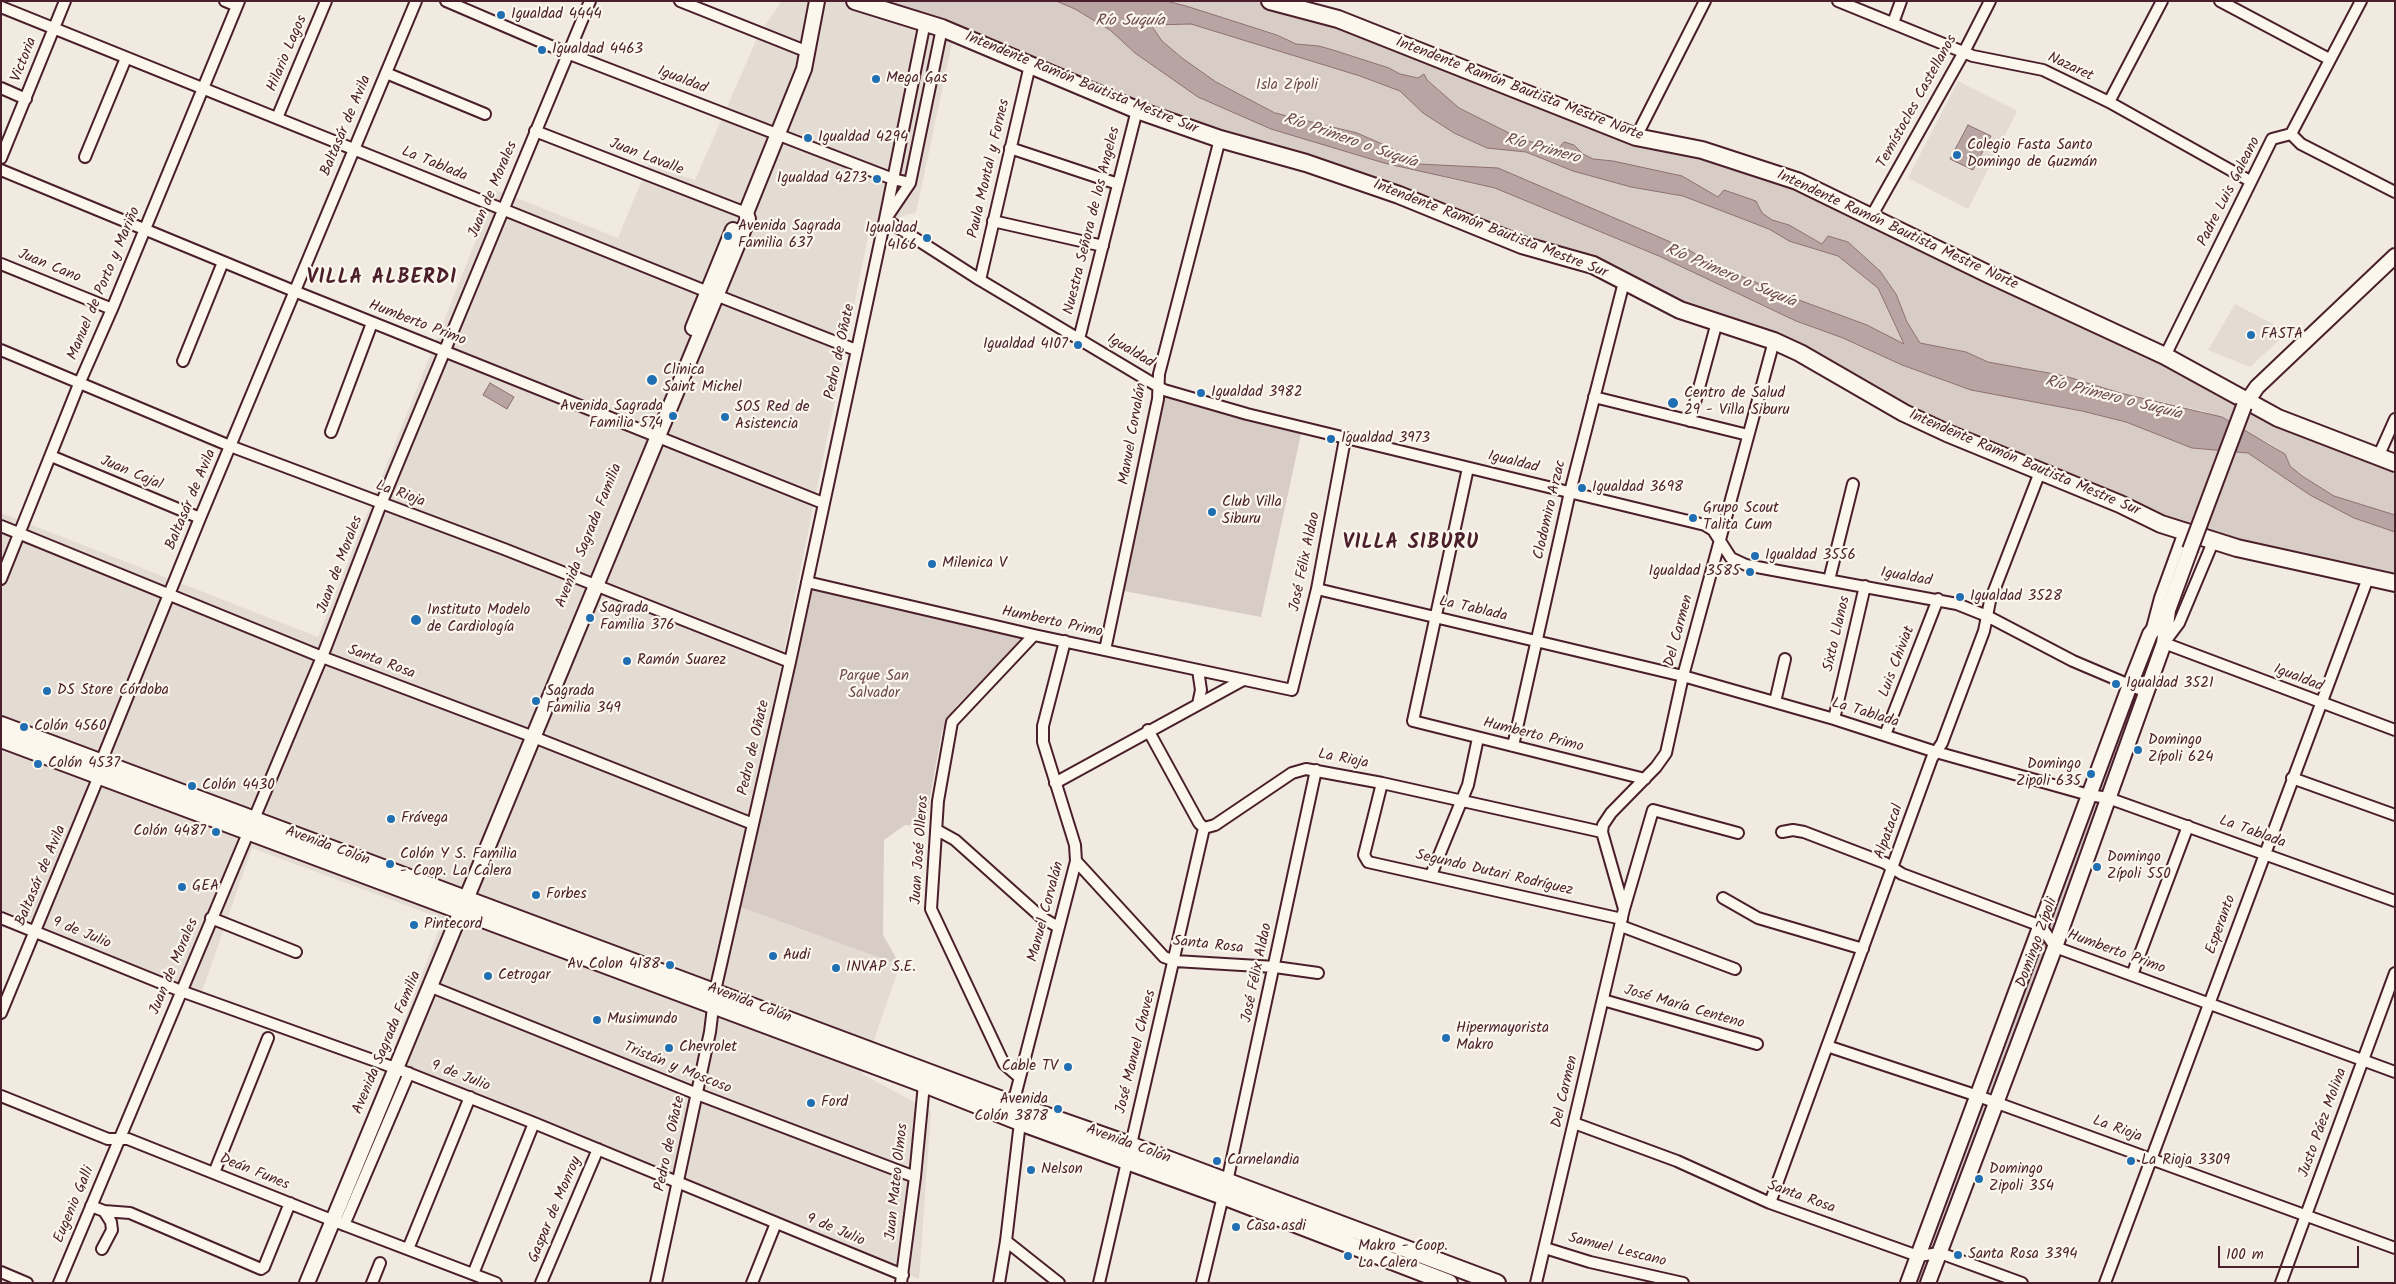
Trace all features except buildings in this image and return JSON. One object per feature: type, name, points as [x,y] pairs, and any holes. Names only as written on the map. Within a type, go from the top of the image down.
[{"type":"main road","name":"Avenida Sagrada Familia","points":[[307,1283],[339,1223],[395,1068],[712,294],[748,218],[746,213],[802,75],[817,1]]},
{"type":"main road","name":"Intendente Ramón Bautista Mestre Sur","points":[[855,1],[942,28],[1137,110],[1220,139],[1306,162],[1399,195],[1522,245],[1593,265],[1680,310],[1774,341],[1800,353],[1904,413],[1947,434],[2184,532],[2214,542],[2395,583]]},
{"type":"main road","name":"Intendente Ramón Bautista Mestre Norte","points":[[1270,1],[1338,19],[1636,137],[1702,150],[1735,159],[1797,181],[1988,274],[2165,356],[2246,403],[2278,418],[2378,458],[2395,462]]},
{"type":"main road","points":[[2246,403],[2257,387],[2395,256]]},
{"type":"main road","name":"Domingo Zípoli","points":[[1928,1283],[2108,798],[2164,643],[2168,610],[2246,403]]},
{"type":"main road","name":"Domingo Zípoli","points":[[1908,1283],[2130,685],[2150,634],[2168,610]]},
{"type":"main road","name":"Avenida Colón","points":[[1,725],[100,769],[250,826],[714,999],[1013,1104],[1128,1153],[1225,1189],[1497,1283]]},
{"type":"main road","name":"Avenida Colón","points":[[1,739],[100,769]]},
{"type":"main road","name":"Avenida Colón","points":[[714,999],[1020,1122],[1128,1153]]},
{"type":"main road","name":"Avenida Colón","points":[[1225,1189],[1449,1283]]},
{"type":"street","name":"Victoria","points":[[1,158],[65,1]]},
{"type":"street","points":[[225,1],[238,4]]},
{"type":"street","name":"Hilario Lagos","points":[[277,118],[326,1]]},
{"type":"street","name":"Baltasár de Avila","points":[[1,1013],[200,518],[416,1]]},
{"type":"street","name":"Igualdad","points":[[446,1],[567,52],[893,179],[910,183]]},
{"type":"street","name":"Juan de Morales","points":[[118,1139],[322,657],[381,504],[567,52],[590,1]]},
{"type":"street","points":[[680,1],[808,52]]},
{"type":"street","points":[[1636,137],[1705,1]]},
{"type":"street","name":"Nazaret","points":[[1838,1],[1853,4],[1893,23],[1964,52],[2043,70],[2109,102],[2250,181]]},
{"type":"street","points":[[1893,23],[1901,1]]},
{"type":"street","name":"Temístocles Castellanos","points":[[1871,217],[1964,52],[1990,1]]},
{"type":"street","points":[[2109,102],[2162,1]]},
{"type":"street","points":[[2220,1],[2330,60]]},
{"type":"street","points":[[2361,1],[2291,134],[2301,144],[2395,192]]},
{"type":"street","name":"Manuel de Porto y Mariño","points":[[1,579],[79,384],[238,4]]},
{"type":"street","name":"La Tablada","points":[[1,7],[355,148],[712,294],[856,350]]},
{"type":"street","name":"Pedro de Oñate","points":[[656,1283],[697,1094],[714,999],[790,662],[885,219],[925,22]]},
{"type":"street","name":"Pedro de Oñate","points":[[885,219],[910,183],[942,28]]},
{"type":"street","points":[[86,157],[126,58]]},
{"type":"street","name":"Paula Montal y Fornes","points":[[980,280],[1030,65]]},
{"type":"street","points":[[386,73],[485,114]]},
{"type":"street","points":[[1,88],[26,99]]},
{"type":"street","name":"Nuestra Señora de los Angeles","points":[[1079,339],[1137,110]]},
{"type":"street","name":"Juan Lavalle","points":[[535,131],[746,213]]},
{"type":"street","name":"Padre Luis Galeano","points":[[2165,356],[2250,181],[2272,140],[2291,134]]},
{"type":"street","name":"Manuel Corvalán","points":[[1105,650],[1158,399],[1159,374],[1220,139]]},
{"type":"street","points":[[1010,148],[1118,184]]},
{"type":"street","name":"Humberto Primo","points":[[1,170],[294,292],[445,350],[824,503]]},
{"type":"street","name":"Igualdad","points":[[885,219],[980,280],[1159,387],[1247,414],[1345,439],[1705,525],[1713,530],[1731,558],[1746,565],[1938,599],[1987,616],[2052,651],[2146,692]]},
{"type":"street","points":[[994,221],[1103,246]]},
{"type":"street","points":[[183,361],[223,262]]},
{"type":"street","name":"Juan Cano","points":[[1,264],[112,309]]},
{"type":"street","name":"Clodomiro Arzac","points":[[1513,746],[1570,492],[1624,282]]},
{"type":"street","points":[[1690,421],[1717,322]]},
{"type":"street","points":[[331,432],[372,323]]},
{"type":"street","name":"Del Carmen","points":[[1622,918],[1602,832],[1606,820],[1662,762],[1666,753],[1683,676],[1774,341]]},
{"type":"street","name":"La Rioja","points":[[1,350],[230,446],[592,584],[790,662]]},
{"type":"street","points":[[1594,397],[1748,435]]},
{"type":"street","points":[[2378,458],[2395,419]]},
{"type":"street","name":"José Félix Aldao","points":[[1292,690],[1316,589],[1345,439]]},
{"type":"street","name":"Juan Cajal","points":[[51,456],[200,518]]},
{"type":"street","points":[[1436,617],[1468,468]]},
{"type":"street","name":"Alpatacal","points":[[1770,1203],[1936,752],[1984,632],[1990,601],[2040,472]]},
{"type":"street","points":[[1829,580],[1853,484]]},
{"type":"street","name":"Santa Rosa","points":[[1,526],[322,657],[531,736],[753,824]]},
{"type":"street","name":"Domingo Zípoli","points":[[2150,634],[2160,598],[2184,532]]},
{"type":"street","points":[[2164,643],[2179,623],[2214,542]]},
{"type":"street","name":"Esperanto","points":[[2105,1283],[2368,578]]},
{"type":"street","name":"Humberto Primo","points":[[807,582],[1034,635],[1292,690]]},
{"type":"street","name":"Sixto Llanos","points":[[1834,719],[1865,586]]},
{"type":"street","name":"La Tablada","points":[[1316,589],[1683,676],[1834,719],[1936,752],[2089,795],[2108,798],[2395,901]]},
{"type":"street","name":"Luis Chiviat","points":[[1885,735],[1938,599]]},
{"type":"street","name":"Humberto Primo","points":[[1436,617],[1413,721],[1645,779]]},
{"type":"street","name":"Juan José Olleros","points":[[1019,1077],[1004,1064],[932,913],[938,801],[952,722],[1034,635]]},
{"type":"street","name":"Manuel Corvalán","points":[[1013,1104],[1076,861],[1075,845],[1055,783],[1042,733],[1065,641]]},
{"type":"street","name":"Igualdad","points":[[2164,643],[2395,730]]},
{"type":"street","points":[[1775,702],[1785,659]]},
{"type":"street","points":[[1198,670],[1202,690],[1198,704]]},
{"type":"street","points":[[1055,783],[1148,730],[1243,680]]},
{"type":"street","points":[[1148,730],[1198,823],[1204,828]]},
{"type":"street","points":[[1431,875],[1468,785],[1478,738]]},
{"type":"street","name":"La Rioja","points":[[1204,828],[1214,825],[1292,773],[1299,770],[1316,770],[1602,832]]},
{"type":"street","name":"José Félix Aldao","points":[[1202,1283],[1275,967],[1316,770]]},
{"type":"street","points":[[2292,778],[2395,815]]},
{"type":"street","name":"Segundo Dutari Rodríguez","points":[[1382,783],[1364,855],[1368,862],[1622,918]]},
{"type":"street","name":"Del Carmen","points":[[1536,1283],[1622,918],[1653,810],[1738,833]]},
{"type":"street","points":[[2132,975],[2188,826]]},
{"type":"street","name":"José Manuel Chaves","points":[[1099,1283],[1128,1153],[1175,961],[1204,828]]},
{"type":"street","points":[[937,830],[955,840],[1041,918],[1058,927]]},
{"type":"street","points":[[1782,832],[1792,830],[1804,832],[1885,863],[1902,874],[2041,926]]},
{"type":"street","name":"Santa Rosa","points":[[1076,861],[1158,953],[1175,961],[1275,967],[1318,973]]},
{"type":"street","points":[[1723,898],[1758,918],[1863,950]]},
{"type":"street","name":"9 de Julio","points":[[1,918],[181,991],[409,1073],[470,1097],[776,1223],[902,1279]]},
{"type":"street","points":[[211,918],[296,952]]},
{"type":"street","points":[[1622,918],[1735,969]]},
{"type":"street","name":"Humberto Primo","points":[[2041,926],[2054,947],[2395,1072]]},
{"type":"street","name":"Justo Páez Molina","points":[[2281,1283],[2395,973]]},
{"type":"street","name":"Tristán y Moscoso","points":[[429,986],[697,1094],[915,1177]]},
{"type":"street","name":"José María Centeno","points":[[1603,1000],[1757,1044]]},
{"type":"street","points":[[214,1173],[268,1038]]},
{"type":"street","name":"La Rioja","points":[[1827,1046],[1996,1102],[2395,1248]]},
{"type":"street","points":[[339,1223],[409,1073]]},
{"type":"street","name":"Juan Mateo Olmos","points":[[902,1279],[924,1084]]},
{"type":"street","name":"Deán Funes","points":[[1,1096],[108,1139],[128,1139],[496,1283]]},
{"type":"street","points":[[408,1249],[470,1097]]},
{"type":"street","points":[[999,1283],[1006,1241],[1020,1122]]},
{"type":"street","points":[[473,1274],[534,1123]]},
{"type":"street","name":"Santa Rosa","points":[[1574,1123],[1677,1161],[1770,1203],[1918,1256],[1940,1253],[2022,1283]]},
{"type":"street","name":"Eugenio Galli","points":[[59,1283],[118,1139]]},
{"type":"street","name":"Gaspar de Monroy","points":[[541,1283],[598,1149]]},
{"type":"street","points":[[91,1206],[104,1211],[130,1213],[260,1269],[264,1267],[290,1204]]},
{"type":"street","points":[[102,1249],[112,1230],[111,1222],[104,1211]]},
{"type":"street","points":[[752,1283],[776,1223]]},
{"type":"street","points":[[1006,1241],[1060,1283]]},
{"type":"street","name":"Samuel Lescano","points":[[1545,1248],[1590,1262],[1683,1283]]},
{"type":"street","points":[[372,1283],[380,1263]]},
{"type":"street","points":[[1,1272],[27,1283]]},
{"type":"shaded area","points":[[782,1],[839,1],[953,39],[916,212],[870,227],[733,902],[900,965],[862,1074],[931,1111],[919,1279],[395,1068],[391,1056],[443,919],[252,848],[198,1003],[1,924],[1,513],[318,637],[496,190],[618,238],[648,165],[695,180],[759,34]]},
{"type":"shaded area","name":"Colegio Fasta Santo Domingo de Guzmán","points":[[1958,81],[2017,111],[1968,209],[1908,178]]},
{"type":"shaded area","name":"FASTA","points":[[2235,304],[2288,332],[2250,367],[2208,350]]},
{"type":"green space","points":[[855,1],[1056,1],[1075,9],[1110,30],[1135,53],[1159,70],[1271,129],[1451,179],[1495,188],[1659,256],[1796,321],[1843,338],[1902,365],[1971,390],[2082,411],[2126,422],[2192,448],[2248,453],[2354,518],[2395,532],[2395,583],[2237,548],[1863,388],[1624,282]]},
{"type":"green space","points":[[1166,1],[1270,1],[1625,133],[1735,159],[2234,393],[2395,463],[2395,515],[2334,496],[2302,476],[2290,466],[2285,454],[2271,444],[2203,411],[2120,393],[2065,376],[1988,362],[1966,352],[1920,343],[1907,322],[1896,294],[1880,271],[1848,242],[1828,236],[1823,244],[1789,225],[1772,220],[1762,213],[1633,166],[1593,159],[1583,154],[1574,145],[1558,149],[1521,139],[1459,108],[1427,80],[1400,74],[1389,68],[1319,46],[1296,44],[1277,34]]},
{"type":"green space","name":"Isla Zípoli","points":[[1150,24],[1191,24],[1360,76],[1401,91],[1423,113],[1454,133],[1487,148],[1526,152],[1573,171],[1631,187],[1683,196],[1769,229],[1789,241],[1838,256],[1878,288],[1904,345],[1867,325],[1788,296],[1708,262],[1689,250],[1498,169],[1419,164],[1389,147],[1357,133],[1275,113],[1216,82],[1182,58],[1162,41]]},
{"type":"green space","name":"Club Villa Siburu","points":[[1164,394],[1301,434],[1261,617],[1124,591]]},
{"type":"green space","name":"Parque San Salvador","points":[[813,588],[1026,639],[957,705],[942,731],[925,826],[905,825],[884,840],[883,935],[900,965],[741,907]]},
{"type":"green space","points":[[2130,685],[2146,692],[1928,1283],[1908,1283]]},
{"type":"water","name":"Río Suquía","points":[[1056,1],[1166,1],[1186,6],[1277,35],[1296,44],[1319,46],[1333,50],[1389,68],[1400,74],[1418,78],[1424,74],[1427,80],[1459,108],[1521,139],[1558,149],[1564,142],[1574,145],[1583,154],[1593,159],[1613,161],[1682,176],[1718,197],[1724,190],[1756,201],[1762,213],[1772,220],[1789,225],[1822,244],[1828,236],[1848,242],[1880,271],[1896,294],[1907,322],[1920,343],[1966,352],[1988,362],[2065,376],[2120,393],[2222,417],[2285,454],[2290,466],[2302,476],[2334,496],[2395,515],[2395,532],[2354,518],[2310,495],[2248,453],[2192,448],[2126,422],[2082,411],[1971,390],[1902,365],[1843,338],[1796,321],[1659,256],[1495,188],[1384,163],[1271,129],[1198,97],[1135,53],[1110,30],[1075,9]],"holes":[[[1191,24],[1360,76],[1400,91],[1423,113],[1454,133],[1487,148],[1526,152],[1573,171],[1631,187],[1683,196],[1769,229],[1789,241],[1838,256],[1878,288],[1904,344],[1867,325],[1788,296],[1708,262],[1689,250],[1498,168],[1419,164],[1389,147],[1357,133],[1275,113],[1216,82],[1182,58],[1162,41],[1151,25]]]},
{"type":"water","points":[[1968,125],[1991,136],[1973,170],[1950,159]]},
{"type":"water","points":[[490,383],[514,397],[507,409],[483,395]]},
{"type":"place","name":"Igualdad 4444","points":[[501,15]]},
{"type":"place","name":"Igualdad 4463","points":[[542,50]]},
{"type":"place","name":"Mega Gas","points":[[876,79]]},
{"type":"place","name":"Igualdad 4294","points":[[808,138]]},
{"type":"place","name":"Colegio Fasta Santo Domingo de Guzmán","points":[[1957,155]]},
{"type":"place","name":"Igualdad 4273","points":[[877,179]]},
{"type":"place","name":"Avenida Sagrada Familia 637","points":[[728,236]]},
{"type":"place","name":"Igualdad 4166","points":[[927,238]]},
{"type":"place","name":"FASTA","points":[[2251,335]]},
{"type":"place","name":"Igualdad 4107","points":[[1078,345]]},
{"type":"place","name":"Clinica Saint Michel","points":[[652,380]]},
{"type":"place","name":"Igualdad 3982","points":[[1201,393]]},
{"type":"place","name":"Centro de Salud 29 - Villa Siburu","points":[[1673,403]]},
{"type":"place","name":"Avenida Sagrada Familia 574","points":[[673,416]]},
{"type":"place","name":"SOS Red de Asistencia","points":[[725,417]]},
{"type":"place","name":"Igualdad 3973","points":[[1331,439]]},
{"type":"place","name":"Igualdad 3698","points":[[1582,488]]},
{"type":"place","name":"Club Villa Siburu","points":[[1212,512]]},
{"type":"place","name":"Grupo Scout Talita Cum","points":[[1693,518]]},
{"type":"place","name":"Igualdad 3556","points":[[1755,556]]},
{"type":"place","name":"Milenica V","points":[[932,564]]},
{"type":"place","name":"Igualdad 3585","points":[[1750,572]]},
{"type":"place","name":"Igualdad 3528","points":[[1960,597]]},
{"type":"place","name":"Sagrada Familia 376","points":[[590,618]]},
{"type":"place","name":"Instituto Modelo de Cardiología","points":[[416,620]]},
{"type":"place","name":"Ramón Suarez","points":[[627,661]]},
{"type":"place","name":"Igualdad 3521","points":[[2116,684]]},
{"type":"place","name":"DS Store Córdoba","points":[[47,691]]},
{"type":"place","name":"Sagrada Familia 349","points":[[536,701]]},
{"type":"place","name":"Colón 4560","points":[[24,727]]},
{"type":"place","name":"Domingo Zípoli 624","points":[[2138,750]]},
{"type":"place","name":"Colón 4537","points":[[38,764]]},
{"type":"place","name":"Domingo Zipoli 635","points":[[2091,774]]},
{"type":"place","name":"Colón 4430","points":[[192,786]]},
{"type":"place","name":"Frávega","points":[[391,819]]},
{"type":"place","name":"Colón 4487","points":[[216,832]]},
{"type":"place","name":"Colón Y S. Familia - Coop. La Calera","points":[[390,864]]},
{"type":"place","name":"Domingo Zípoli 550","points":[[2097,867]]},
{"type":"place","name":"GEA","points":[[182,887]]},
{"type":"place","name":"Forbes","points":[[536,895]]},
{"type":"place","name":"Pintecord","points":[[414,925]]},
{"type":"place","name":"Audi","points":[[773,956]]},
{"type":"place","name":"Av Colon 4188","points":[[670,965]]},
{"type":"place","name":"INVAP S.E.","points":[[836,968]]},
{"type":"place","name":"Cetrogar","points":[[488,976]]},
{"type":"place","name":"Musimundo","points":[[597,1020]]},
{"type":"place","name":"Hipermayorista Makro","points":[[1446,1038]]},
{"type":"place","name":"Chevrolet","points":[[669,1048]]},
{"type":"place","name":"Cable TV","points":[[1068,1067]]},
{"type":"place","name":"Ford","points":[[811,1103]]},
{"type":"place","name":"Avenida Colón 3878","points":[[1058,1109]]},
{"type":"place","name":"Carnelandia","points":[[1217,1161]]},
{"type":"place","name":"La Rioja 3309","points":[[2131,1161]]},
{"type":"place","name":"Nelson","points":[[1031,1170]]},
{"type":"place","name":"Domingo Zipoli 354","points":[[1979,1179]]},
{"type":"place","name":"Casa asdi","points":[[1236,1227]]},
{"type":"place","name":"Santa Rosa 3394","points":[[1958,1255]]},
{"type":"place","name":"Makro - Coop. La Calera","points":[[1348,1256]]},
{"type":"district","name":"VILLA ALBERDI","points":[[382,280]]},
{"type":"district","name":"VILLA SIBURU","points":[[1411,545]]},
{"type":"water label","name":"Río Primero o Suquía","points":[[1350,142]]},
{"type":"water label","name":"Río Primero","points":[[1542,150]]},
{"type":"water label","name":"Río Primero o Suquía","points":[[1730,277]]},
{"type":"water label","name":"Río Primero o Suquía","points":[[2113,399]]}]
